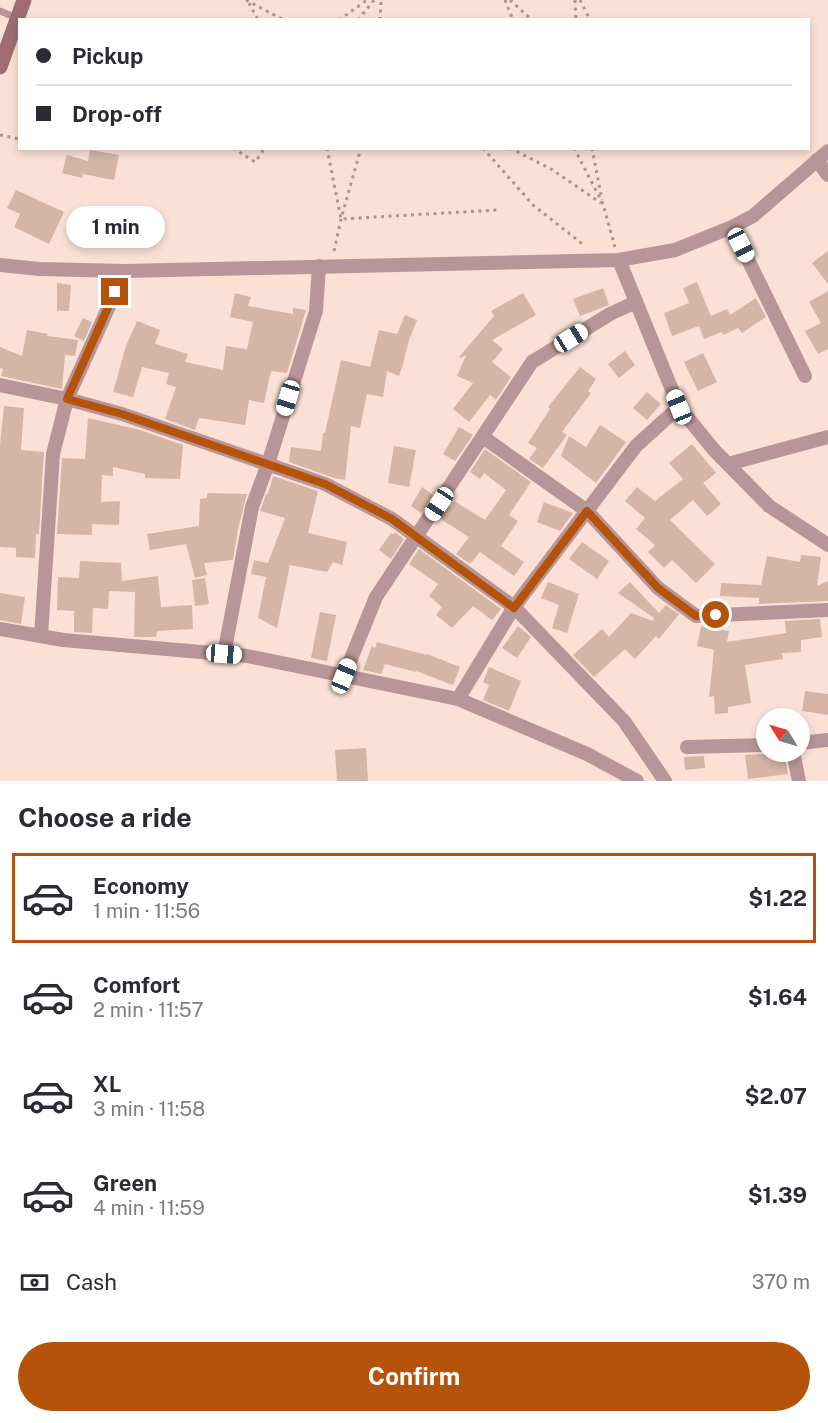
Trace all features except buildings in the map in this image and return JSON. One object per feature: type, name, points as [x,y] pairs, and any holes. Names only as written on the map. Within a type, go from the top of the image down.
[{"type":"main road","points":[[0,67],[24,0]]},
{"type":"street","points":[[0,265],[39,269],[125,271],[619,260],[675,250],[732,227],[753,216],[823,155],[828,176]]},
{"type":"street","points":[[732,227],[805,376]]},
{"type":"street","points":[[619,260],[679,407],[728,465],[768,506],[828,545]]},
{"type":"street","points":[[224,654],[252,507],[268,464],[316,311],[325,266]]},
{"type":"street","points":[[41,636],[53,454],[67,399],[125,271]]},
{"type":"street","points":[[344,676],[376,597],[532,362],[610,314],[636,302]]},
{"type":"street","points":[[0,385],[67,399],[122,414],[325,484],[392,519],[514,608],[624,721],[665,781]]},
{"type":"street","points":[[458,699],[514,608],[636,446],[679,407]]},
{"type":"street","points":[[483,437],[587,511],[658,588],[696,616],[828,610]]},
{"type":"street","points":[[728,465],[828,437]]},
{"type":"street","points":[[0,629],[63,640],[247,656],[458,699],[587,754],[637,781]]},
{"type":"street","points":[[810,742],[828,740]]},
{"type":"street","points":[[687,747],[756,745]]},
{"type":"street","points":[[795,762],[799,781]]},
{"type":"lane","points":[[0,11],[17,18]]},
{"type":"path","points":[[342,18],[367,0]]},
{"type":"path","points":[[360,18],[374,0]]},
{"type":"path","points":[[380,18],[381,0]]},
{"type":"path","points":[[505,0],[512,18]]},
{"type":"path","points":[[510,0],[530,18]]},
{"type":"path","points":[[575,0],[576,18]]},
{"type":"path","points":[[580,0],[589,18]]},
{"type":"path","points":[[247,1],[257,18]]},
{"type":"path","points":[[247,1],[280,18]]},
{"type":"path","points":[[0,135],[18,139]]},
{"type":"path","points":[[236,150],[255,162],[264,150]]},
{"type":"path","points":[[327,150],[341,219]]},
{"type":"path","points":[[325,266],[360,150]]},
{"type":"path","points":[[485,150],[533,205],[603,260]]},
{"type":"path","points":[[514,150],[551,169],[603,204]]},
{"type":"path","points":[[575,150],[603,204]]},
{"type":"path","points":[[592,150],[603,204],[619,260]]},
{"type":"path","points":[[341,219],[497,210]]},
{"type":"route","points":[[115,292],[67,399],[122,414],[325,484],[392,519],[514,608],[587,511],[658,588],[696,616],[716,615]]}]
